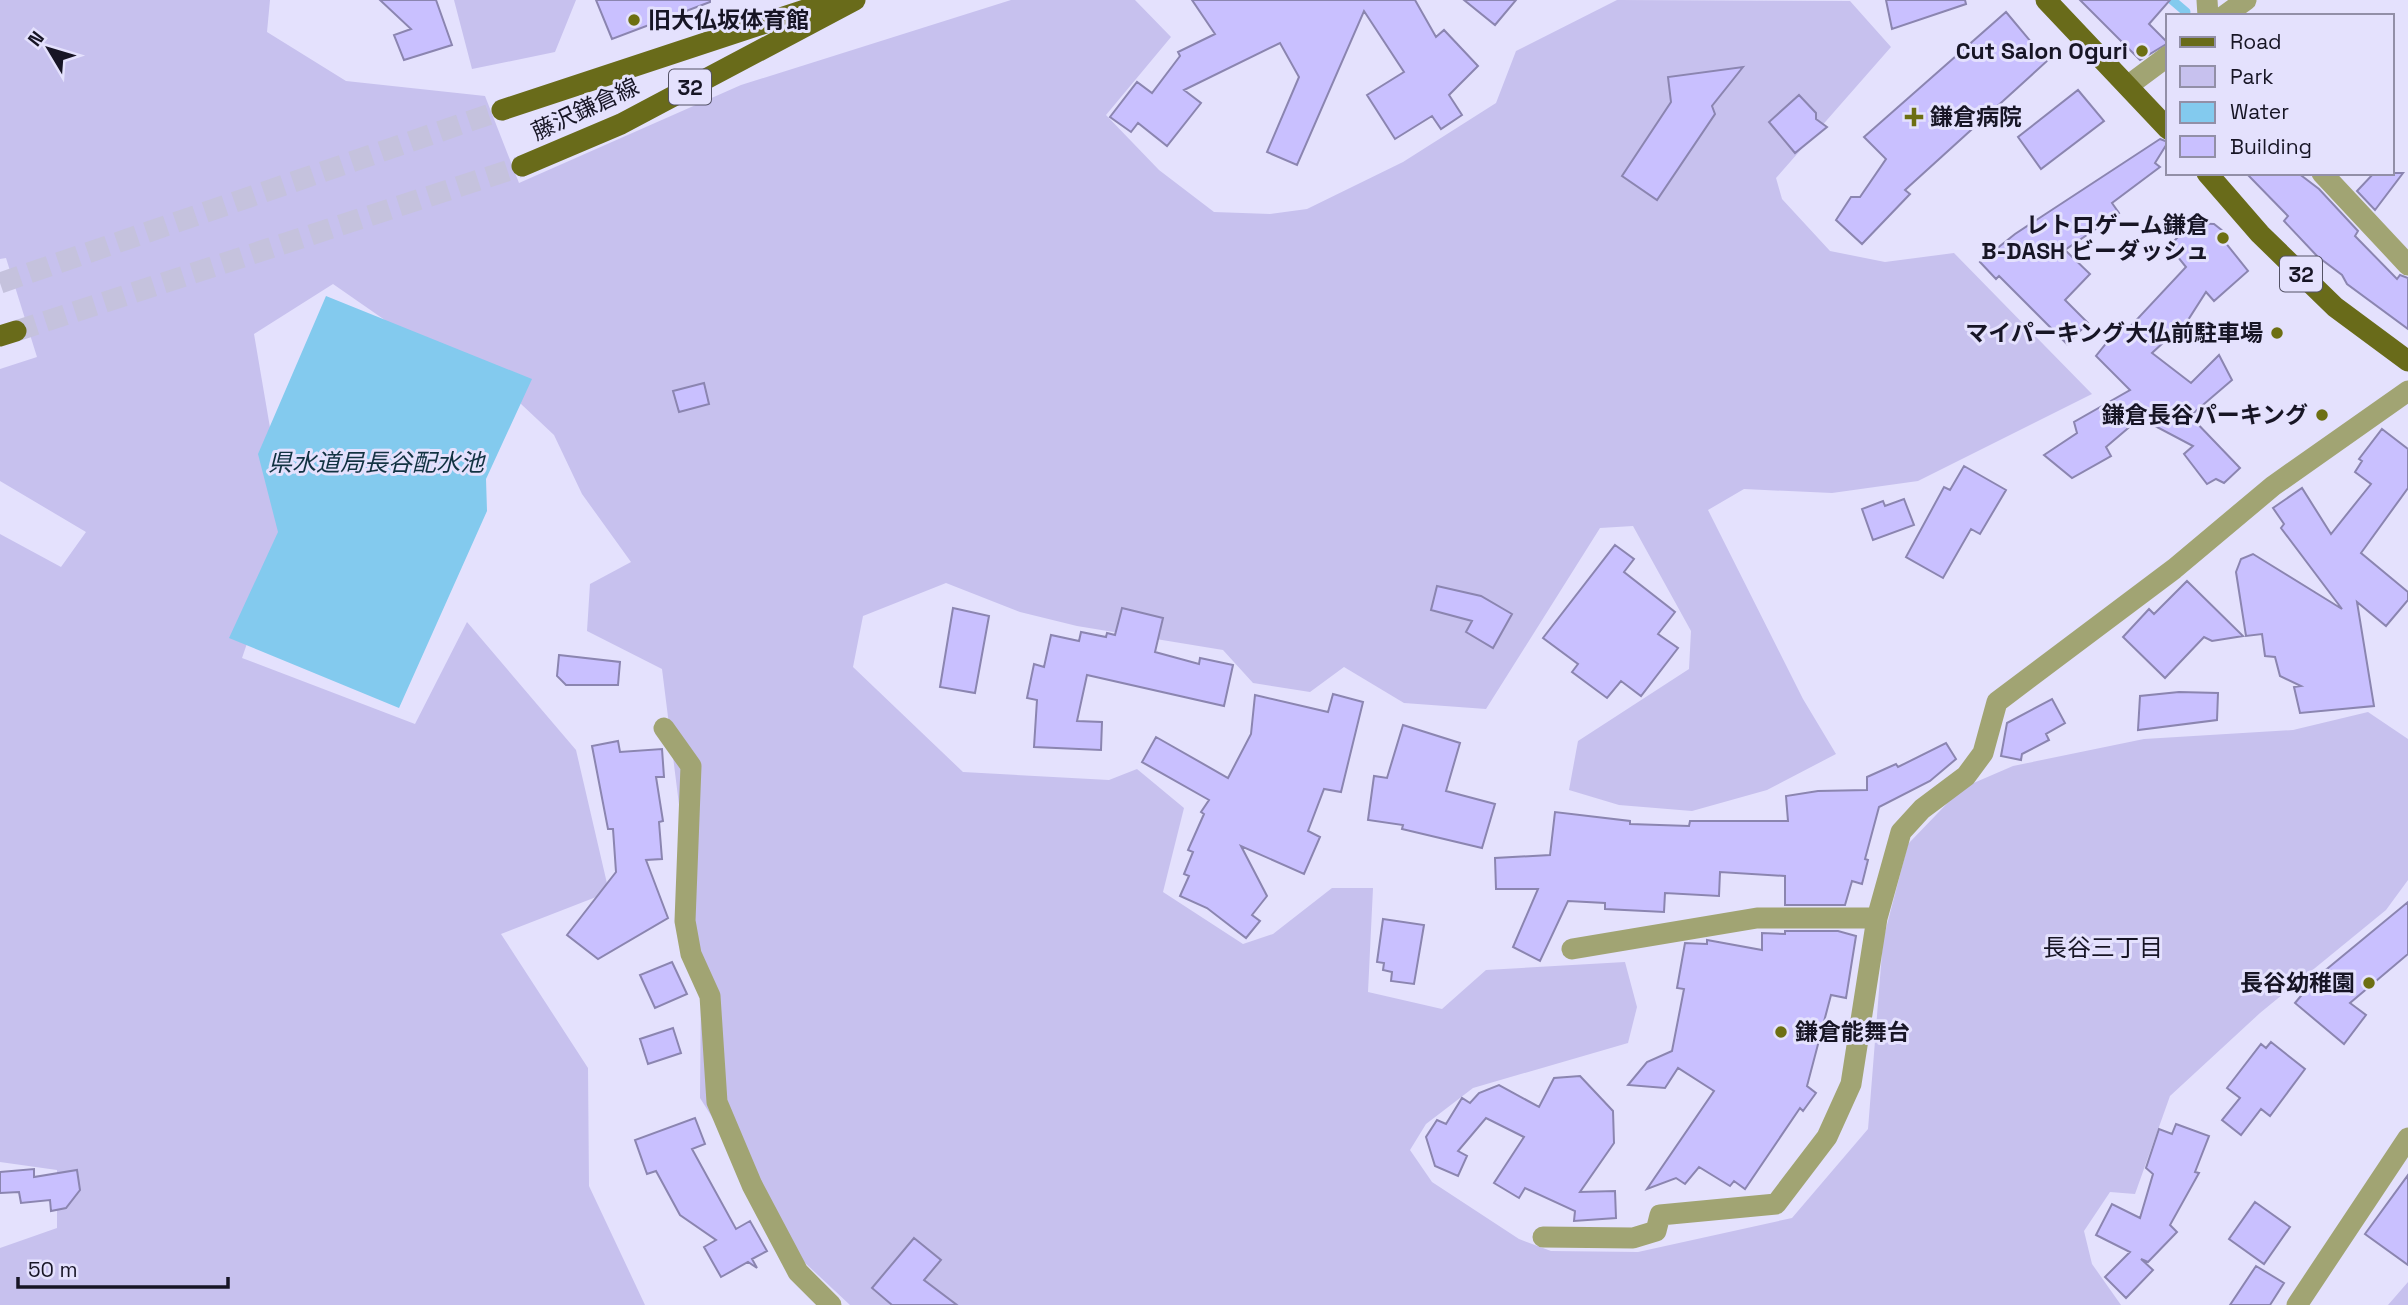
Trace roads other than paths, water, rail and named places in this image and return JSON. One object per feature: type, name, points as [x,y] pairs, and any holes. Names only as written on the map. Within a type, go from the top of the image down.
[{"type":"main road","name":"藤沢鎌倉線","points":[[502,110],[835,0]]},
{"type":"main road","name":"藤沢鎌倉線","points":[[522,166],[621,124],[855,0]]},
{"type":"main road","points":[[2046,0],[2166,127]]},
{"type":"main road","name":"32","points":[[2209,175],[2260,234],[2335,307],[2408,361]]},
{"type":"street","points":[[2227,14],[2246,0]]},
{"type":"street","points":[[2129,85],[2166,57]]},
{"type":"street","points":[[2324,175],[2408,265]]},
{"type":"street","points":[[1543,1237],[1633,1238],[1656,1231],[1660,1215],[1776,1204],[1827,1137],[1851,1084],[1877,918],[1901,832],[1922,809],[1966,776],[1983,753],[1997,702],[2174,569],[2273,486],[2408,391]]},
{"type":"street","points":[[664,728],[691,766],[685,921],[691,954],[710,996],[717,1102],[752,1185],[798,1272],[831,1305]]},
{"type":"street","points":[[1572,949],[1757,918],[1877,918]]},
{"type":"street","points":[[2297,1305],[2408,1138]]},
{"type":"water","name":"県水道局長谷配水池","points":[[326,296],[532,379],[486,479],[487,511],[399,708],[229,638],[278,532],[258,454]]},
{"type":"waterway","points":[[2172,0],[2186,12]]},
{"type":"tunnel","points":[[0,283],[502,110]]},
{"type":"tunnel","points":[[16,331],[522,166]]},
{"type":"place","name":"旧大仏坂体育館","points":[[634,20]]},
{"type":"place","name":"Cut Salon Oguri","points":[[2142,51]]},
{"type":"place","name":"鎌倉病院","points":[[1914,117]]},
{"type":"place","name":"レトロゲーム鎌倉 B-DASH ビーダッシュ","points":[[2223,238]]},
{"type":"place","name":"マイパーキング大仏前駐車場","points":[[2277,333]]},
{"type":"place","name":"鎌倉長谷パーキング","points":[[2322,415]]},
{"type":"place","name":"長谷幼稚園","points":[[2369,983]]},
{"type":"place","name":"鎌倉能舞台","points":[[1781,1032]]},
{"type":"district","name":"長谷三丁目","points":[[2103,947]]}]
